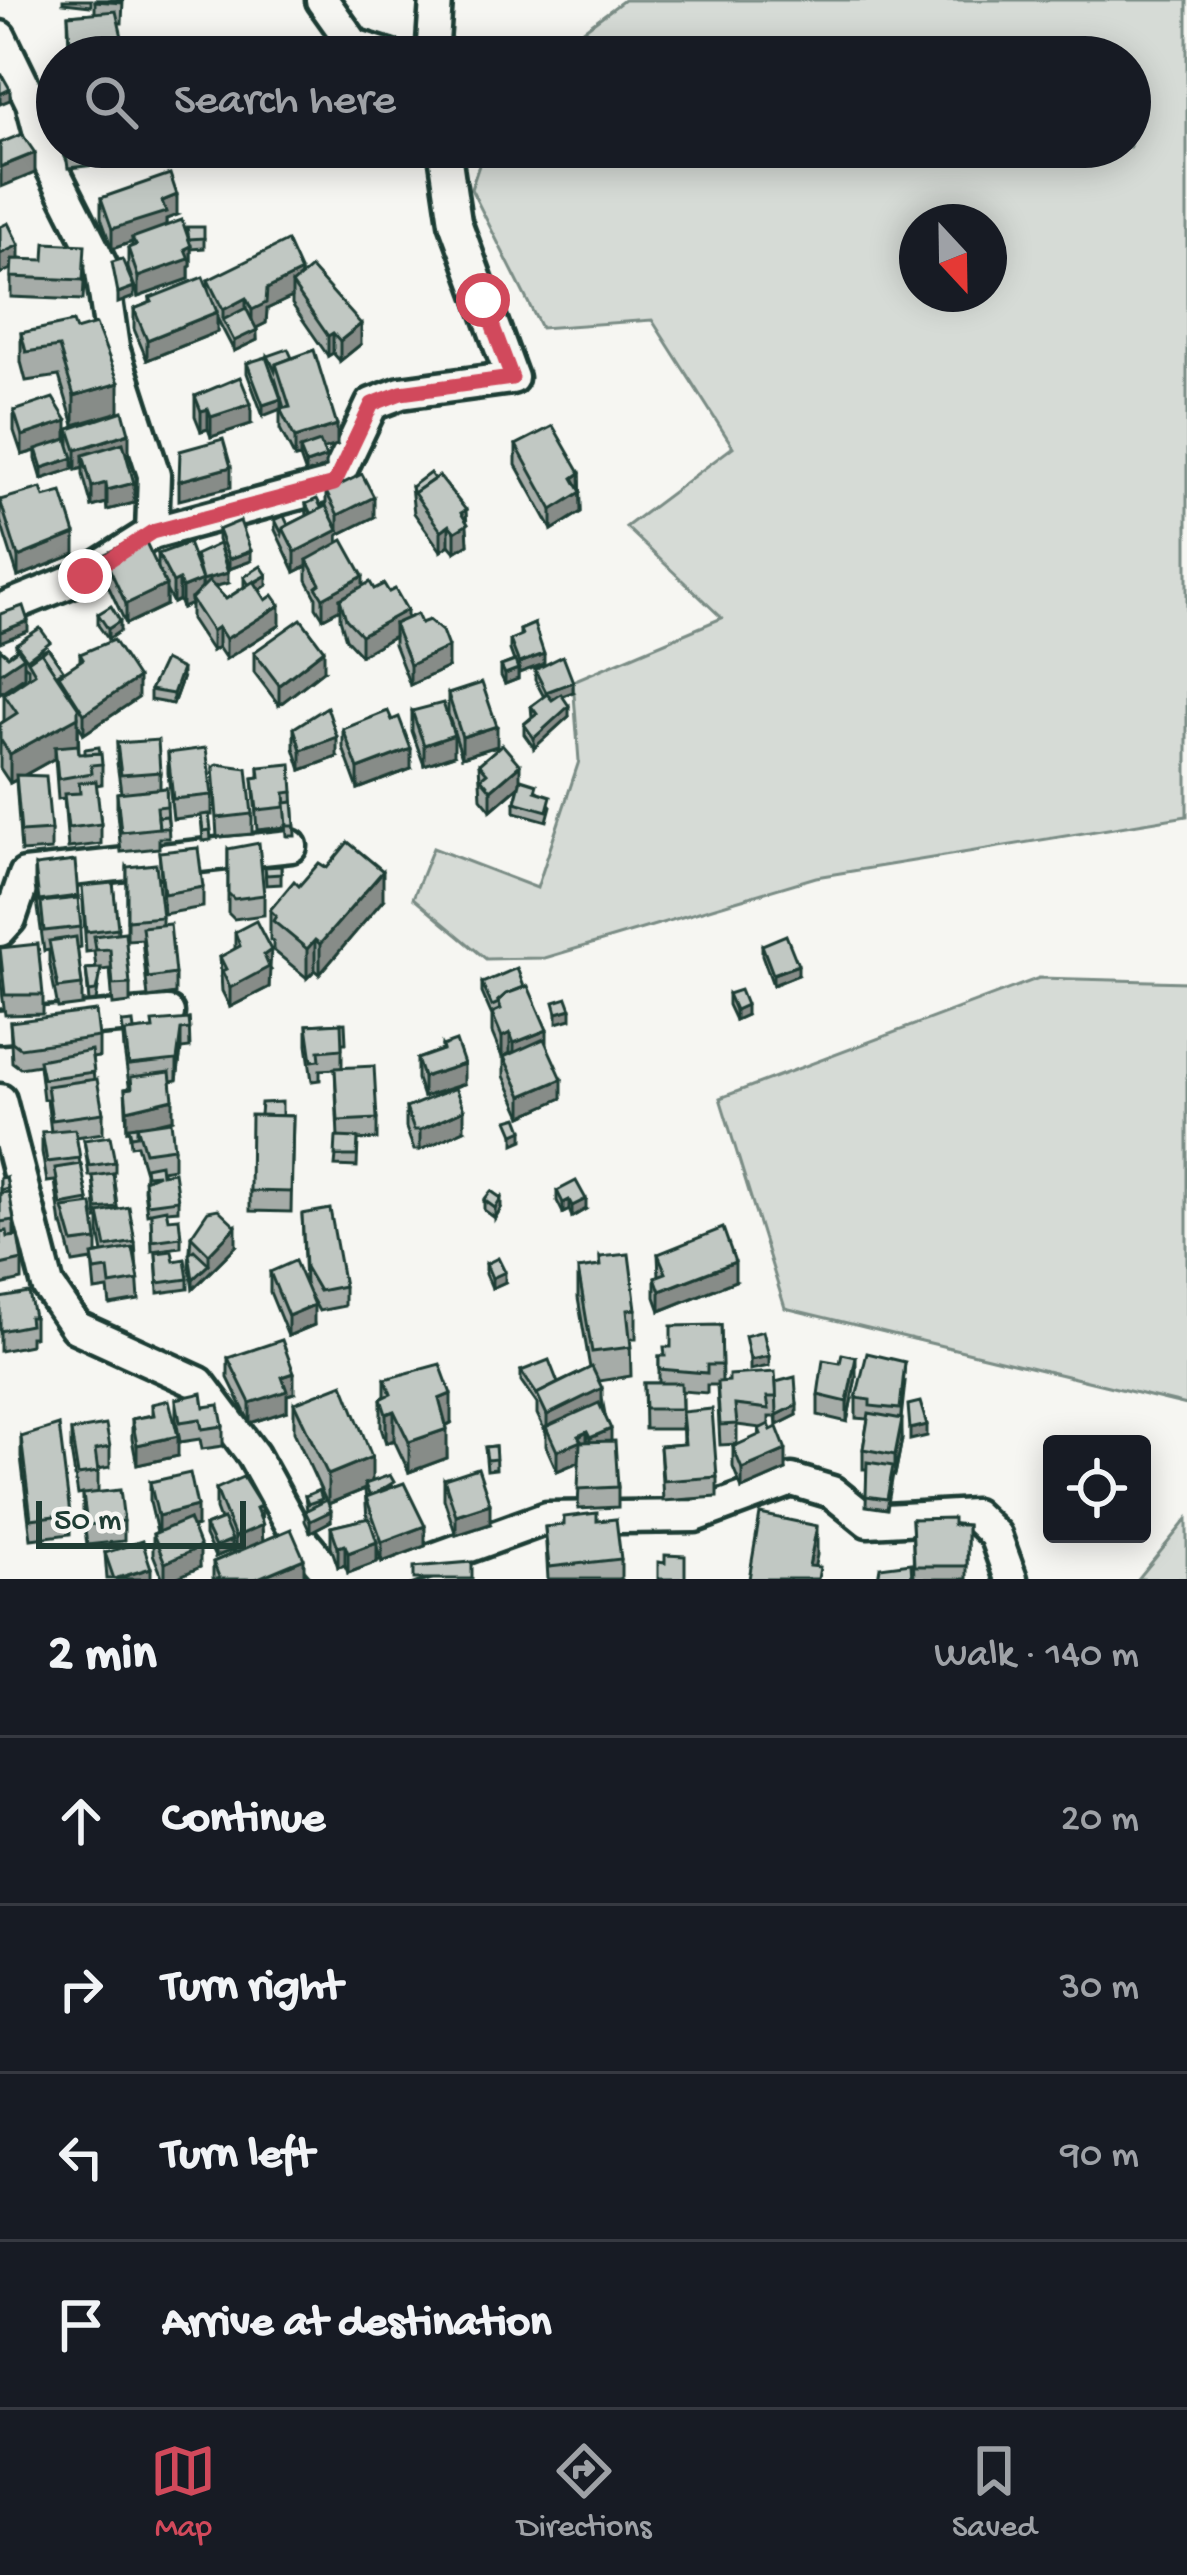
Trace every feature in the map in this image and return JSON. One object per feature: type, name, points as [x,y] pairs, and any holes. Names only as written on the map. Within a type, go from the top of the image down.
[{"type":"street","points":[[322,0],[348,36]]},
{"type":"street","points":[[433,36],[436,0]]},
{"type":"street","points":[[0,37],[36,118]]},
{"type":"street","points":[[52,168],[101,265],[113,348],[154,475],[152,532]]},
{"type":"street","points":[[0,610],[85,576],[152,532],[334,484],[372,404],[401,393],[512,378],[455,222],[447,168]]},
{"type":"street","points":[[0,930],[10,919],[26,875],[291,846]]},
{"type":"street","points":[[0,1027],[168,1013]]},
{"type":"street","points":[[0,1100],[48,1286],[76,1327],[199,1383],[253,1455],[297,1535],[334,1579]]},
{"type":"street","points":[[363,1579],[387,1576],[547,1518],[695,1516],[792,1480],[832,1492],[868,1521],[974,1515],[995,1535],[1011,1579]]},
{"type":"shaded area","points":[[624,0],[1187,0],[1187,816],[816,877],[545,958],[486,959],[413,898],[433,848],[537,888],[579,761],[573,681],[722,618],[626,527],[733,447],[652,320],[541,328],[471,189],[478,168],[1151,168],[1151,36],[575,36]]},
{"type":"shaded area","points":[[1039,978],[1187,982],[1187,1405],[785,1308],[720,1098]]},
{"type":"shaded area","points":[[1187,1519],[1187,1579],[1138,1579]]},
{"type":"building","points":[[116,11],[122,36],[70,36],[68,15]]},
{"type":"building","points":[[0,76],[10,89],[0,94]]},
{"type":"building","points":[[22,134],[35,153],[0,167],[0,143]]},
{"type":"building","points":[[170,174],[177,195],[162,201],[166,212],[112,229],[101,198]]},
{"type":"building","points":[[182,220],[191,246],[185,249],[189,259],[138,277],[128,248],[136,245],[132,238]]},
{"type":"building","points":[[8,223],[19,245],[0,254],[0,227]]},
{"type":"building","points":[[187,227],[204,227],[204,238],[189,239]]},
{"type":"building","points":[[287,241],[301,272],[267,289],[266,303],[252,310],[246,298],[223,310],[208,280]]},
{"type":"building","points":[[45,243],[85,245],[83,280],[11,277],[12,259],[44,260]]},
{"type":"building","points":[[122,259],[134,287],[118,293],[112,262]]},
{"type":"building","points":[[311,268],[361,324],[340,341],[333,333],[328,336],[292,284]]},
{"type":"building","points":[[203,277],[217,312],[147,340],[134,309]]},
{"type":"building","points":[[246,308],[257,330],[234,341],[223,320]]},
{"type":"building","points":[[73,322],[76,330],[96,324],[119,383],[74,396],[59,347],[26,352],[21,333]]},
{"type":"building","points":[[288,349],[292,358],[276,364],[275,371],[268,356]]},
{"type":"building","points":[[314,350],[337,425],[295,438],[280,409],[290,407],[276,364]]},
{"type":"building","points":[[266,357],[281,399],[263,405],[247,363]]},
{"type":"building","points":[[240,377],[251,404],[211,417],[208,409],[201,411],[195,396]]},
{"type":"building","points":[[53,398],[67,421],[22,436],[14,411]]},
{"type":"building","points":[[123,411],[129,433],[76,450],[69,429]]},
{"type":"building","points":[[553,426],[580,473],[573,478],[581,492],[552,510],[516,445]]},
{"type":"building","points":[[67,439],[73,458],[42,468],[36,449]]},
{"type":"building","points":[[223,439],[231,467],[179,481],[180,451]]},
{"type":"building","points":[[320,442],[326,457],[306,464],[300,449]]},
{"type":"building","points":[[123,443],[134,483],[107,490],[106,483],[92,487],[83,455]]},
{"type":"building","points":[[430,473],[434,479],[414,493],[411,487]]},
{"type":"building","points":[[362,474],[374,497],[338,515],[326,492]]},
{"type":"building","points":[[439,476],[466,510],[461,513],[468,524],[455,532],[449,525],[441,531],[414,493]]},
{"type":"building","points":[[41,488],[44,497],[62,492],[75,534],[18,557],[0,500]]},
{"type":"building","points":[[317,499],[322,509],[311,514],[306,504]]},
{"type":"building","points":[[326,506],[338,530],[295,552],[283,528]]},
{"type":"building","points":[[284,516],[288,525],[282,534],[275,520]]},
{"type":"building","points":[[240,521],[251,551],[229,559],[218,530]]},
{"type":"building","points":[[143,536],[166,585],[126,604],[103,555]]},
{"type":"building","points":[[343,540],[363,576],[323,598],[307,560]]},
{"type":"building","points":[[188,543],[202,580],[182,588],[179,580],[173,583],[158,554]]},
{"type":"building","points":[[219,544],[228,573],[202,580],[195,555]]},
{"type":"building","points":[[261,566],[267,575],[249,585],[244,577]]},
{"type":"building","points":[[209,581],[226,599],[254,581],[266,600],[273,595],[280,605],[226,639],[218,627],[212,631],[191,599]]},
{"type":"building","points":[[370,582],[374,589],[384,584],[389,592],[395,589],[407,610],[361,635],[346,619],[340,599]]},
{"type":"building","points":[[23,606],[28,621],[0,632],[0,614]]},
{"type":"building","points":[[111,606],[120,621],[108,629],[98,614]]},
{"type":"building","points":[[417,614],[421,623],[429,620],[442,631],[448,647],[410,665],[394,624]]},
{"type":"building","points":[[301,619],[324,650],[279,685],[254,652]]},
{"type":"building","points":[[534,624],[544,654],[519,663],[510,640]]},
{"type":"building","points":[[40,628],[50,642],[27,659],[16,644]]},
{"type":"building","points":[[113,640],[138,678],[84,714],[59,675],[83,659],[80,654]]},
{"type":"building","points":[[48,648],[63,670],[56,675],[42,653]]},
{"type":"building","points":[[0,649],[8,656],[18,649],[24,657],[0,673]]},
{"type":"building","points":[[41,652],[78,707],[78,717],[10,754],[0,739],[0,724],[17,713],[4,694],[35,673],[28,661]]},
{"type":"building","points":[[563,656],[573,682],[546,692],[535,670]]},
{"type":"building","points":[[164,660],[182,669],[173,694],[150,690]]},
{"type":"building","points":[[515,661],[518,669],[505,674],[501,666]]},
{"type":"building","points":[[482,683],[497,726],[462,737],[448,694]]},
{"type":"building","points":[[547,694],[552,700],[561,694],[569,706],[534,738],[524,724],[537,714],[531,706]]},
{"type":"building","points":[[443,703],[454,735],[424,745],[412,711]]},
{"type":"building","points":[[327,707],[337,737],[301,750],[294,728]]},
{"type":"building","points":[[388,711],[392,720],[399,717],[411,749],[358,769],[343,729]]},
{"type":"building","points":[[158,740],[160,772],[121,775],[117,743]]},
{"type":"building","points":[[502,744],[520,765],[491,790],[481,778],[487,773],[479,764]]},
{"type":"building","points":[[78,745],[79,754],[101,753],[102,764],[91,765],[92,773],[58,779],[55,747]]},
{"type":"building","points":[[206,748],[212,795],[173,799],[168,753]]},
{"type":"building","points":[[217,764],[247,768],[252,814],[217,818],[213,768]]},
{"type":"building","points":[[291,764],[293,792],[285,793],[286,807],[257,810],[253,778],[260,777],[259,767]]},
{"type":"building","points":[[16,775],[46,776],[51,830],[21,832]]},
{"type":"building","points":[[521,779],[551,796],[547,811],[515,802]]},
{"type":"building","points":[[96,781],[101,824],[68,828],[64,794],[80,793],[79,783]]},
{"type":"building","points":[[166,788],[167,806],[157,807],[159,828],[121,832],[117,793]]},
{"type":"building","points":[[293,802],[295,826],[287,826],[285,803]]},
{"type":"building","points":[[209,814],[211,830],[203,831],[201,815]]},
{"type":"building","points":[[167,816],[169,828],[159,828],[158,817]]},
{"type":"building","points":[[348,842],[383,871],[320,944],[315,940],[307,949],[273,921],[276,916],[270,910],[294,881],[299,886],[319,863],[327,868]]},
{"type":"building","points":[[259,843],[264,895],[234,899],[228,893],[228,849]]},
{"type":"building","points":[[198,848],[203,887],[164,894],[159,852]]},
{"type":"building","points":[[75,861],[78,896],[39,901],[35,866]]},
{"type":"building","points":[[156,864],[162,917],[127,920],[127,867]]},
{"type":"building","points":[[281,866],[281,874],[266,875],[265,867]]},
{"type":"building","points":[[113,883],[118,928],[86,932],[82,886]]},
{"type":"building","points":[[78,898],[81,927],[44,931],[41,902]]},
{"type":"building","points":[[256,921],[271,950],[264,955],[269,967],[230,988],[220,957],[240,946],[235,932]]},
{"type":"building","points":[[170,924],[175,974],[148,978],[142,927]]},
{"type":"building","points":[[125,932],[130,984],[113,985],[110,949],[96,950],[94,936]]},
{"type":"building","points":[[786,935],[798,965],[773,974],[762,945]]},
{"type":"building","points":[[76,937],[82,985],[58,988],[49,941]]},
{"type":"building","points":[[38,944],[43,995],[5,995],[0,948]]},
{"type":"building","points":[[101,968],[96,991],[89,992],[86,969]]},
{"type":"building","points":[[517,968],[524,987],[492,1006],[482,983]]},
{"type":"building","points":[[528,986],[547,1030],[514,1043],[510,1033],[502,1037],[492,1013],[501,1009],[498,1001],[506,994]]},
{"type":"building","points":[[740,990],[746,1005],[735,1010],[728,994]]},
{"type":"building","points":[[567,998],[571,1009],[557,1013],[554,1002]]},
{"type":"building","points":[[96,1011],[99,1037],[20,1048],[12,1042],[10,1022]]},
{"type":"building","points":[[189,1019],[190,1029],[181,1030],[177,1060],[129,1065],[125,1032],[153,1029],[152,1022]]},
{"type":"building","points":[[133,1022],[134,1031],[125,1032],[124,1039],[122,1023]]},
{"type":"building","points":[[341,1023],[342,1049],[319,1051],[320,1060],[312,1061],[307,1025]]},
{"type":"building","points":[[544,1039],[562,1079],[522,1096],[504,1057]]},
{"type":"building","points":[[456,1041],[464,1064],[423,1077],[417,1059]]},
{"type":"building","points":[[91,1050],[94,1072],[43,1079],[39,1060]]},
{"type":"building","points":[[374,1066],[377,1119],[338,1121],[335,1068]]},
{"type":"building","points":[[170,1072],[173,1099],[127,1110],[125,1089],[132,1088],[131,1077]]},
{"type":"building","points":[[97,1079],[103,1113],[52,1120],[47,1086]]},
{"type":"building","points":[[455,1088],[464,1110],[414,1130],[406,1108]]},
{"type":"building","points":[[282,1102],[282,1116],[260,1115],[261,1103]]},
{"type":"building","points":[[251,1115],[293,1116],[291,1192],[250,1191]]},
{"type":"building","points":[[518,1117],[523,1130],[514,1134],[508,1120]]},
{"type":"building","points":[[171,1121],[174,1148],[145,1152],[137,1126]]},
{"type":"building","points":[[75,1129],[80,1158],[47,1162],[42,1132]]},
{"type":"building","points":[[110,1136],[115,1162],[89,1166],[84,1140]]},
{"type":"building","points":[[336,1137],[358,1138],[357,1156],[335,1156]]},
{"type":"building","points":[[81,1164],[88,1200],[61,1205],[55,1168]]},
{"type":"building","points":[[160,1164],[161,1174],[174,1172],[178,1200],[147,1204],[144,1180],[158,1174],[146,1175],[145,1167]]},
{"type":"building","points":[[113,1173],[117,1207],[97,1209],[93,1176]]},
{"type":"building","points":[[576,1181],[586,1199],[572,1206],[569,1200],[563,1203],[557,1191]]},
{"type":"building","points":[[491,1191],[501,1198],[495,1208],[484,1200]]},
{"type":"building","points":[[9,1192],[14,1220],[0,1222],[0,1193]]},
{"type":"building","points":[[92,1204],[97,1240],[73,1243],[63,1208]]},
{"type":"building","points":[[129,1207],[135,1242],[106,1247],[99,1213]]},
{"type":"building","points":[[166,1209],[168,1219],[179,1218],[181,1237],[152,1241],[151,1212]]},
{"type":"building","points":[[218,1209],[236,1226],[209,1254],[191,1236],[208,1211]]},
{"type":"building","points":[[330,1209],[344,1286],[319,1291],[305,1267],[302,1214]]},
{"type":"building","points":[[723,1228],[735,1262],[660,1291],[655,1277],[666,1273],[658,1254]]},
{"type":"building","points":[[7,1231],[8,1237],[18,1236],[22,1260],[0,1265],[0,1232]]},
{"type":"building","points":[[133,1248],[139,1280],[110,1285],[108,1269],[95,1271],[92,1255]]},
{"type":"building","points":[[194,1250],[209,1264],[193,1279],[189,1254]]},
{"type":"building","points":[[172,1251],[174,1261],[185,1259],[188,1279],[158,1283],[156,1253]]},
{"type":"building","points":[[629,1254],[636,1309],[627,1310],[631,1347],[592,1352],[578,1269],[601,1266],[600,1257]]},
{"type":"building","points":[[498,1258],[505,1272],[492,1278],[486,1264]]},
{"type":"building","points":[[295,1261],[314,1305],[288,1316],[270,1272]]},
{"type":"building","points":[[29,1293],[34,1317],[29,1317],[30,1325],[0,1331],[0,1298]]},
{"type":"building","points":[[721,1325],[722,1365],[707,1365],[707,1373],[659,1369],[659,1356],[665,1356],[664,1347],[671,1347],[671,1326]]},
{"type":"building","points":[[763,1331],[769,1356],[750,1360],[745,1336]]},
{"type":"building","points":[[282,1340],[294,1373],[282,1377],[287,1391],[250,1403],[228,1358]]},
{"type":"building","points":[[867,1353],[905,1362],[900,1409],[870,1406],[870,1400],[856,1398]]},
{"type":"building","points":[[842,1354],[856,1357],[847,1402],[818,1395],[823,1360],[840,1363]]},
{"type":"building","points":[[549,1360],[558,1383],[538,1396],[521,1371]]},
{"type":"building","points":[[440,1364],[451,1394],[439,1399],[447,1429],[409,1442],[394,1411],[386,1414],[381,1399],[391,1394],[385,1379]]},
{"type":"building","points":[[592,1367],[602,1388],[547,1415],[537,1394]]},
{"type":"building","points":[[775,1372],[777,1397],[767,1397],[769,1409],[735,1405],[737,1424],[720,1425],[717,1382],[729,1381],[729,1375]]},
{"type":"building","points":[[795,1377],[797,1405],[777,1415],[776,1382]]},
{"type":"building","points":[[644,1383],[681,1383],[682,1409],[645,1409]]},
{"type":"building","points":[[343,1384],[372,1457],[328,1475],[294,1403]]},
{"type":"building","points":[[202,1393],[204,1407],[219,1405],[223,1426],[202,1429],[200,1419],[180,1422],[176,1399]]},
{"type":"building","points":[[169,1400],[178,1436],[137,1445],[132,1419],[154,1415],[152,1404]]},
{"type":"building","points":[[920,1402],[927,1425],[910,1429],[908,1405]]},
{"type":"building","points":[[599,1403],[611,1429],[590,1438],[587,1432],[578,1436],[581,1441],[557,1451],[546,1427]]},
{"type":"building","points":[[712,1409],[717,1477],[663,1481],[660,1446],[685,1444],[682,1412]]},
{"type":"building","points":[[869,1413],[902,1419],[895,1455],[863,1449]]},
{"type":"building","points":[[769,1424],[771,1430],[777,1427],[786,1450],[742,1469],[733,1447],[761,1434],[759,1429]]},
{"type":"building","points":[[59,1425],[70,1514],[31,1519],[21,1437]]},
{"type":"building","points":[[106,1425],[110,1447],[95,1450],[98,1472],[78,1475],[71,1431]]},
{"type":"building","points":[[615,1441],[618,1487],[578,1489],[580,1442]]},
{"type":"building","points":[[495,1446],[496,1459],[487,1460],[485,1447]]},
{"type":"building","points":[[867,1462],[893,1466],[887,1499],[866,1496]]},
{"type":"building","points":[[478,1468],[490,1504],[456,1515],[444,1479]]},
{"type":"building","points":[[190,1473],[197,1506],[158,1516],[150,1482]]},
{"type":"building","points":[[390,1475],[394,1482],[370,1497],[365,1484]]},
{"type":"building","points":[[243,1477],[261,1506],[256,1508],[263,1525],[235,1537],[216,1489]]},
{"type":"building","points":[[404,1483],[425,1526],[382,1542],[366,1497]]},
{"type":"building","points":[[120,1490],[124,1521],[87,1525],[83,1494]]},
{"type":"building","points":[[319,1490],[322,1499],[308,1504],[305,1496]]},
{"type":"building","points":[[327,1500],[331,1511],[310,1521],[305,1511]]},
{"type":"building","points":[[597,1513],[597,1521],[616,1519],[621,1559],[549,1567],[545,1527],[564,1525],[564,1517]]},
{"type":"building","points":[[760,1514],[817,1526],[809,1566],[820,1567],[818,1579],[749,1579]]},
{"type":"building","points":[[369,1518],[377,1542],[348,1553],[345,1545],[338,1547],[331,1527]]},
{"type":"building","points":[[953,1518],[953,1525],[967,1525],[967,1566],[914,1566],[912,1519]]},
{"type":"building","points":[[189,1519],[200,1547],[165,1563],[153,1534]]},
{"type":"building","points":[[223,1519],[232,1540],[215,1547],[205,1526]]},
{"type":"building","points":[[291,1529],[304,1559],[256,1579],[220,1579],[213,1562]]},
{"type":"building","points":[[142,1541],[151,1568],[114,1579],[105,1553]]},
{"type":"building","points":[[665,1555],[685,1556],[685,1579],[658,1579],[658,1562],[665,1563]]},
{"type":"building","points":[[472,1562],[472,1579],[414,1579],[414,1567]]},
{"type":"building","points":[[911,1563],[912,1579],[878,1579],[880,1567]]},
{"type":"route","points":[[85,576],[152,532],[334,484],[372,404],[401,393],[512,378],[483,300]]}]
